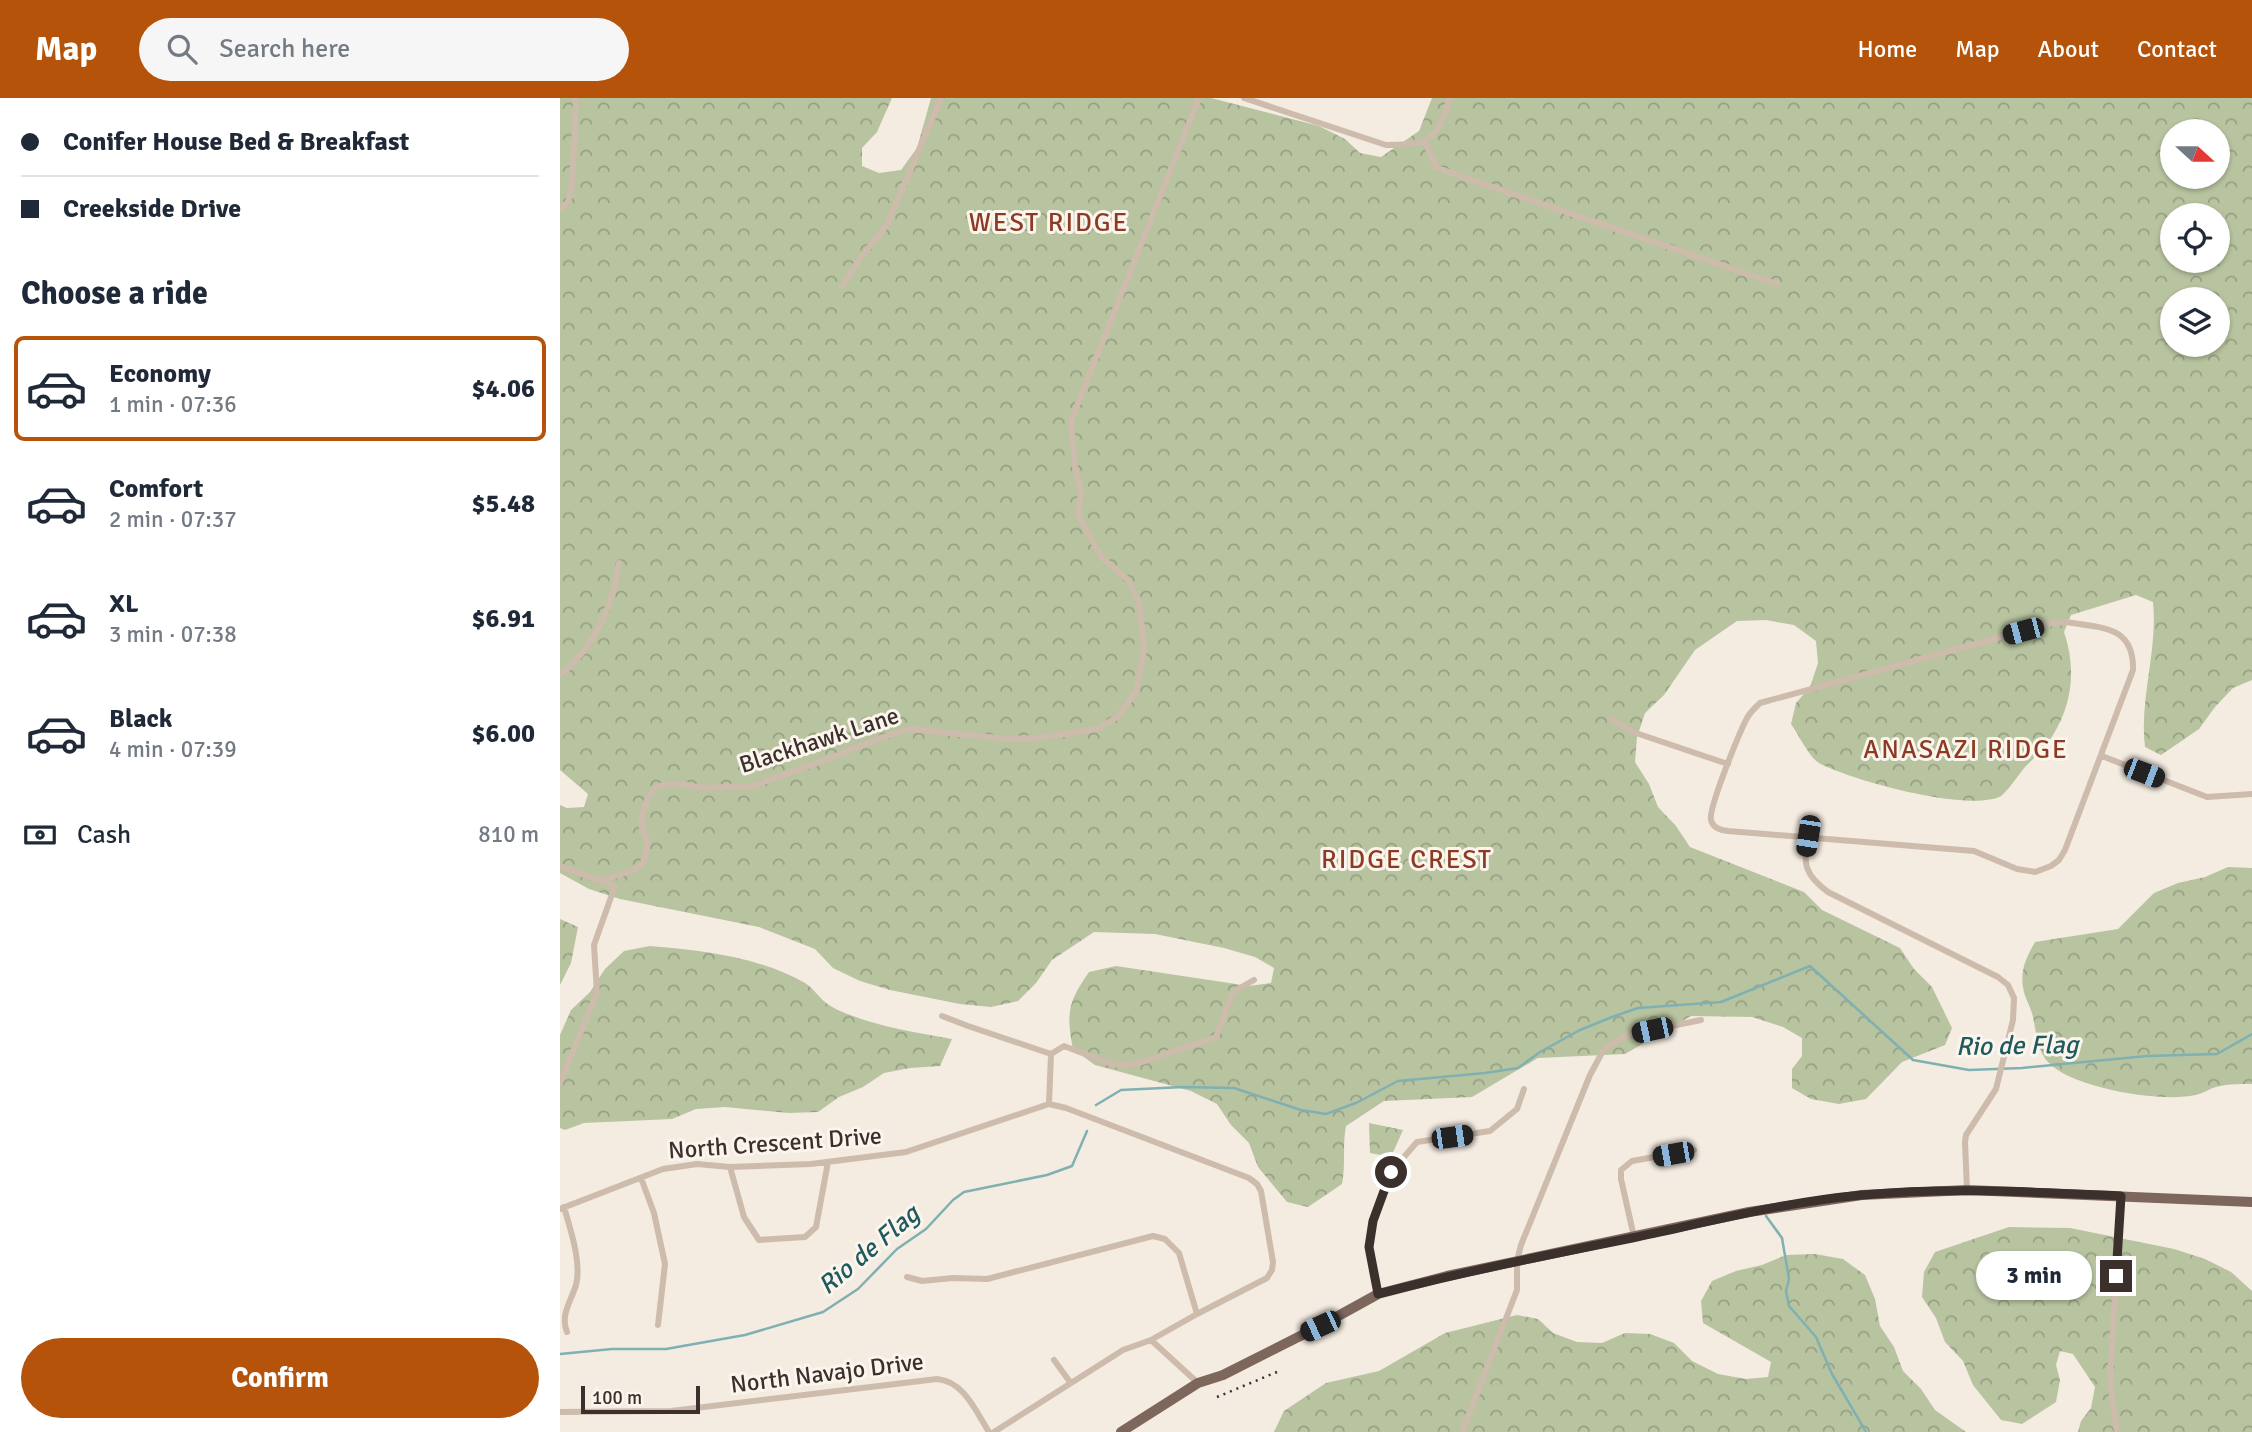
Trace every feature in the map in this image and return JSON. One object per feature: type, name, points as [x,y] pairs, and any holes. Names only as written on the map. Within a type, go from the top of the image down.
[{"type":"main road","points":[[1121,1432],[1135,1428],[1198,1383],[1223,1375],[1378,1294],[1517,1261],[1749,1212],[1838,1198],[1967,1190],[2252,1202]]},
{"type":"street","points":[[560,209],[568,202],[572,185],[574,98]]},
{"type":"street","points":[[842,286],[887,225],[941,98]]},
{"type":"street","name":"Blackhawk Lane","points":[[601,881],[636,869],[643,863],[648,843],[642,828],[642,816],[648,797],[656,787],[666,784],[702,788],[752,786],[909,729],[1008,739],[1039,738],[1097,729],[1117,717],[1136,692],[1144,647],[1139,602],[1128,580],[1102,558],[1078,515],[1081,493],[1075,466],[1071,421],[1199,98]]},
{"type":"street","points":[[1244,98],[1386,145],[1406,145],[1431,139],[1440,126],[1450,98]]},
{"type":"street","points":[[1424,140],[1437,168],[1777,284]]},
{"type":"street","points":[[560,675],[591,639],[606,613],[618,578],[620,563]]},
{"type":"street","points":[[2066,622],[2108,629],[2120,634],[2129,643],[2134,655],[2133,670],[2064,850],[2059,860],[2044,870],[2026,872],[1974,851],[1720,830],[1712,825],[1710,816],[1728,764],[1746,718],[1760,703],[2048,624],[2066,622]]},
{"type":"street","points":[[1611,719],[1633,732],[1728,764]]},
{"type":"street","points":[[2102,756],[2207,797],[2252,794]]},
{"type":"street","points":[[1808,836],[1805,853],[1807,871],[1815,883],[1998,977],[2008,985],[2014,998],[2015,1009],[1996,1089],[1966,1135],[1967,1190]]},
{"type":"street","points":[[560,866],[615,886],[594,945],[597,993],[560,1083]]},
{"type":"street","points":[[1051,1054],[1064,1046],[1119,1065],[1139,1063],[1216,1037],[1233,992],[1254,980]]},
{"type":"street","points":[[942,1016],[1051,1054]]},
{"type":"street","points":[[1462,1432],[1517,1290],[1517,1261],[1525,1234],[1590,1075],[1604,1049],[1627,1035],[1701,1020]]},
{"type":"street","points":[[991,1432],[1123,1350],[1152,1339],[1267,1278],[1272,1269],[1261,1191],[1257,1184],[1249,1178],[1102,1121],[1049,1104],[1051,1054]]},
{"type":"street","points":[[1378,1294],[1369,1247],[1373,1221],[1391,1172],[1417,1142],[1490,1132],[1517,1109],[1524,1090]]},
{"type":"street","name":"North Crescent Drive","points":[[562,1208],[663,1169],[697,1164],[730,1167],[828,1162],[906,1152],[1049,1104]]},
{"type":"street","points":[[1634,1237],[1621,1170],[1632,1161],[1694,1150]]},
{"type":"street","points":[[730,1167],[744,1217],[759,1240],[789,1239],[805,1237],[816,1227],[828,1162]]},
{"type":"street","points":[[641,1178],[654,1213],[665,1264],[659,1325]]},
{"type":"street","points":[[2117,1432],[2109,1380],[2121,1196]]},
{"type":"street","points":[[562,1208],[572,1234],[576,1262],[576,1284],[567,1302],[563,1325],[566,1332]]},
{"type":"street","points":[[907,1277],[922,1281],[986,1279],[1153,1236],[1165,1240],[1179,1253],[1196,1314]]},
{"type":"street","points":[[1152,1339],[1198,1383]]},
{"type":"street","points":[[1054,1360],[1070,1382]]},
{"type":"street","name":"North Navajo Drive","points":[[560,1412],[671,1411],[937,1379],[955,1384],[991,1432]]},
{"type":"green space","points":[[560,98],[892,98],[877,132],[862,148],[862,166],[879,173],[901,170],[917,148],[931,98],[1211,98],[1319,126],[1345,139],[1360,153],[1381,157],[1419,131],[1432,98],[2252,98],[2252,680],[2233,688],[2199,729],[2161,755],[2145,747],[2144,729],[2153,639],[2153,602],[2136,595],[2071,615],[2064,632],[2070,658],[2070,685],[2060,723],[2047,744],[2004,794],[1986,800],[1938,798],[1910,792],[1856,778],[1819,763],[1791,724],[1796,703],[1810,687],[1818,663],[1816,641],[1794,625],[1766,620],[1737,621],[1695,650],[1664,695],[1645,713],[1637,737],[1635,762],[1649,784],[1658,807],[1676,826],[1690,847],[1804,892],[1822,910],[1900,948],[1914,969],[1932,987],[1952,1028],[1945,1045],[1902,1062],[1866,1099],[1839,1104],[1811,1099],[1792,1088],[1792,1069],[1802,1056],[1802,1038],[1783,1027],[1752,1017],[1691,1016],[1625,1054],[1538,1058],[1472,1097],[1384,1101],[1346,1126],[1342,1184],[1308,1207],[1287,1202],[1258,1167],[1249,1143],[1231,1125],[1217,1104],[1191,1091],[1095,1065],[1073,1049],[1069,1017],[1073,1000],[1089,972],[1116,966],[1249,986],[1271,983],[1274,968],[1255,957],[1224,948],[1155,934],[1094,932],[1052,960],[1036,983],[1018,1001],[991,1007],[960,1004],[890,990],[860,981],[833,968],[815,949],[759,927],[620,899],[589,889],[560,873],[560,805],[567,808],[584,807],[588,794],[560,770]]},
{"type":"green space","points":[[2228,867],[2252,868],[2252,1084],[2220,1086],[2180,1097],[2140,1095],[2076,1079],[2048,1062],[2040,1047],[2022,981],[2023,969],[2035,942],[2118,929],[2154,893]]},
{"type":"green space","points":[[560,919],[578,927],[571,963],[560,985]]},
{"type":"green space","points":[[650,946],[750,961],[805,983],[822,1000],[846,1013],[890,1027],[952,1039],[940,1066],[884,1073],[863,1087],[839,1097],[818,1112],[789,1113],[725,1107],[696,1109],[672,1119],[584,1123],[565,1130],[560,1128],[560,1035],[571,1010],[590,992],[605,969],[624,951]]},
{"type":"green space","points":[[1369,1123],[1403,1130],[1391,1157],[1370,1153]]},
{"type":"green space","points":[[2009,1227],[2070,1228],[2174,1249],[2205,1259],[2231,1272],[2252,1291],[2252,1432],[2078,1432],[2081,1421],[2091,1408],[2095,1387],[2073,1354],[2060,1351],[2056,1365],[2060,1380],[2056,1402],[2022,1424],[2001,1420],[1973,1385],[1963,1361],[1945,1342],[1936,1318],[1922,1297],[1924,1272],[1935,1252]]},
{"type":"green space","points":[[1815,1254],[1843,1259],[1865,1275],[1875,1299],[1880,1326],[1894,1347],[1903,1371],[1921,1389],[1935,1410],[1966,1432],[1274,1432],[1284,1411],[1326,1383],[1379,1371],[1445,1333],[1517,1315],[1538,1319],[1553,1333],[1577,1342],[1602,1343],[1625,1333],[1650,1334],[1674,1343],[1692,1361],[1718,1374],[1746,1379],[1768,1377],[1771,1362],[1703,1323],[1701,1301],[1712,1281],[1736,1271],[1762,1265],[1786,1255]]},
{"type":"waterway","name":"Rio de Flag","points":[[1096,1105],[1121,1090],[1234,1088],[1301,1110],[1326,1114],[1356,1103],[1398,1081],[1518,1068],[1540,1052],[1580,1030],[1612,1017],[1638,1008],[1721,1002],[1810,966],[1913,1060],[1969,1070],[2022,1068],[2147,1056],[2217,1054],[2252,1034]]},
{"type":"waterway","name":"Rio de Flag","points":[[560,1354],[612,1349],[666,1349],[745,1335],[823,1312],[858,1289],[897,1249],[926,1229],[964,1192],[1047,1175],[1072,1166],[1087,1131]]},
{"type":"waterway","points":[[1766,1216],[1782,1238],[1789,1279],[1786,1291],[1789,1306],[1816,1337],[1832,1374],[1866,1432]]},
{"type":"railway","points":[[1217,1397],[1277,1372]]},
{"type":"district","name":"WEST RIDGE","points":[[1049,223]]},
{"type":"district","name":"ANASAZI RIDGE","points":[[1966,750]]},
{"type":"district","name":"RIDGE CREST","points":[[1407,860]]},
{"type":"route","points":[[1391,1172],[1373,1221],[1369,1247],[1378,1294],[1447,1276],[1749,1212],[1862,1195],[1967,1190],[2121,1196],[2116,1276]]}]
